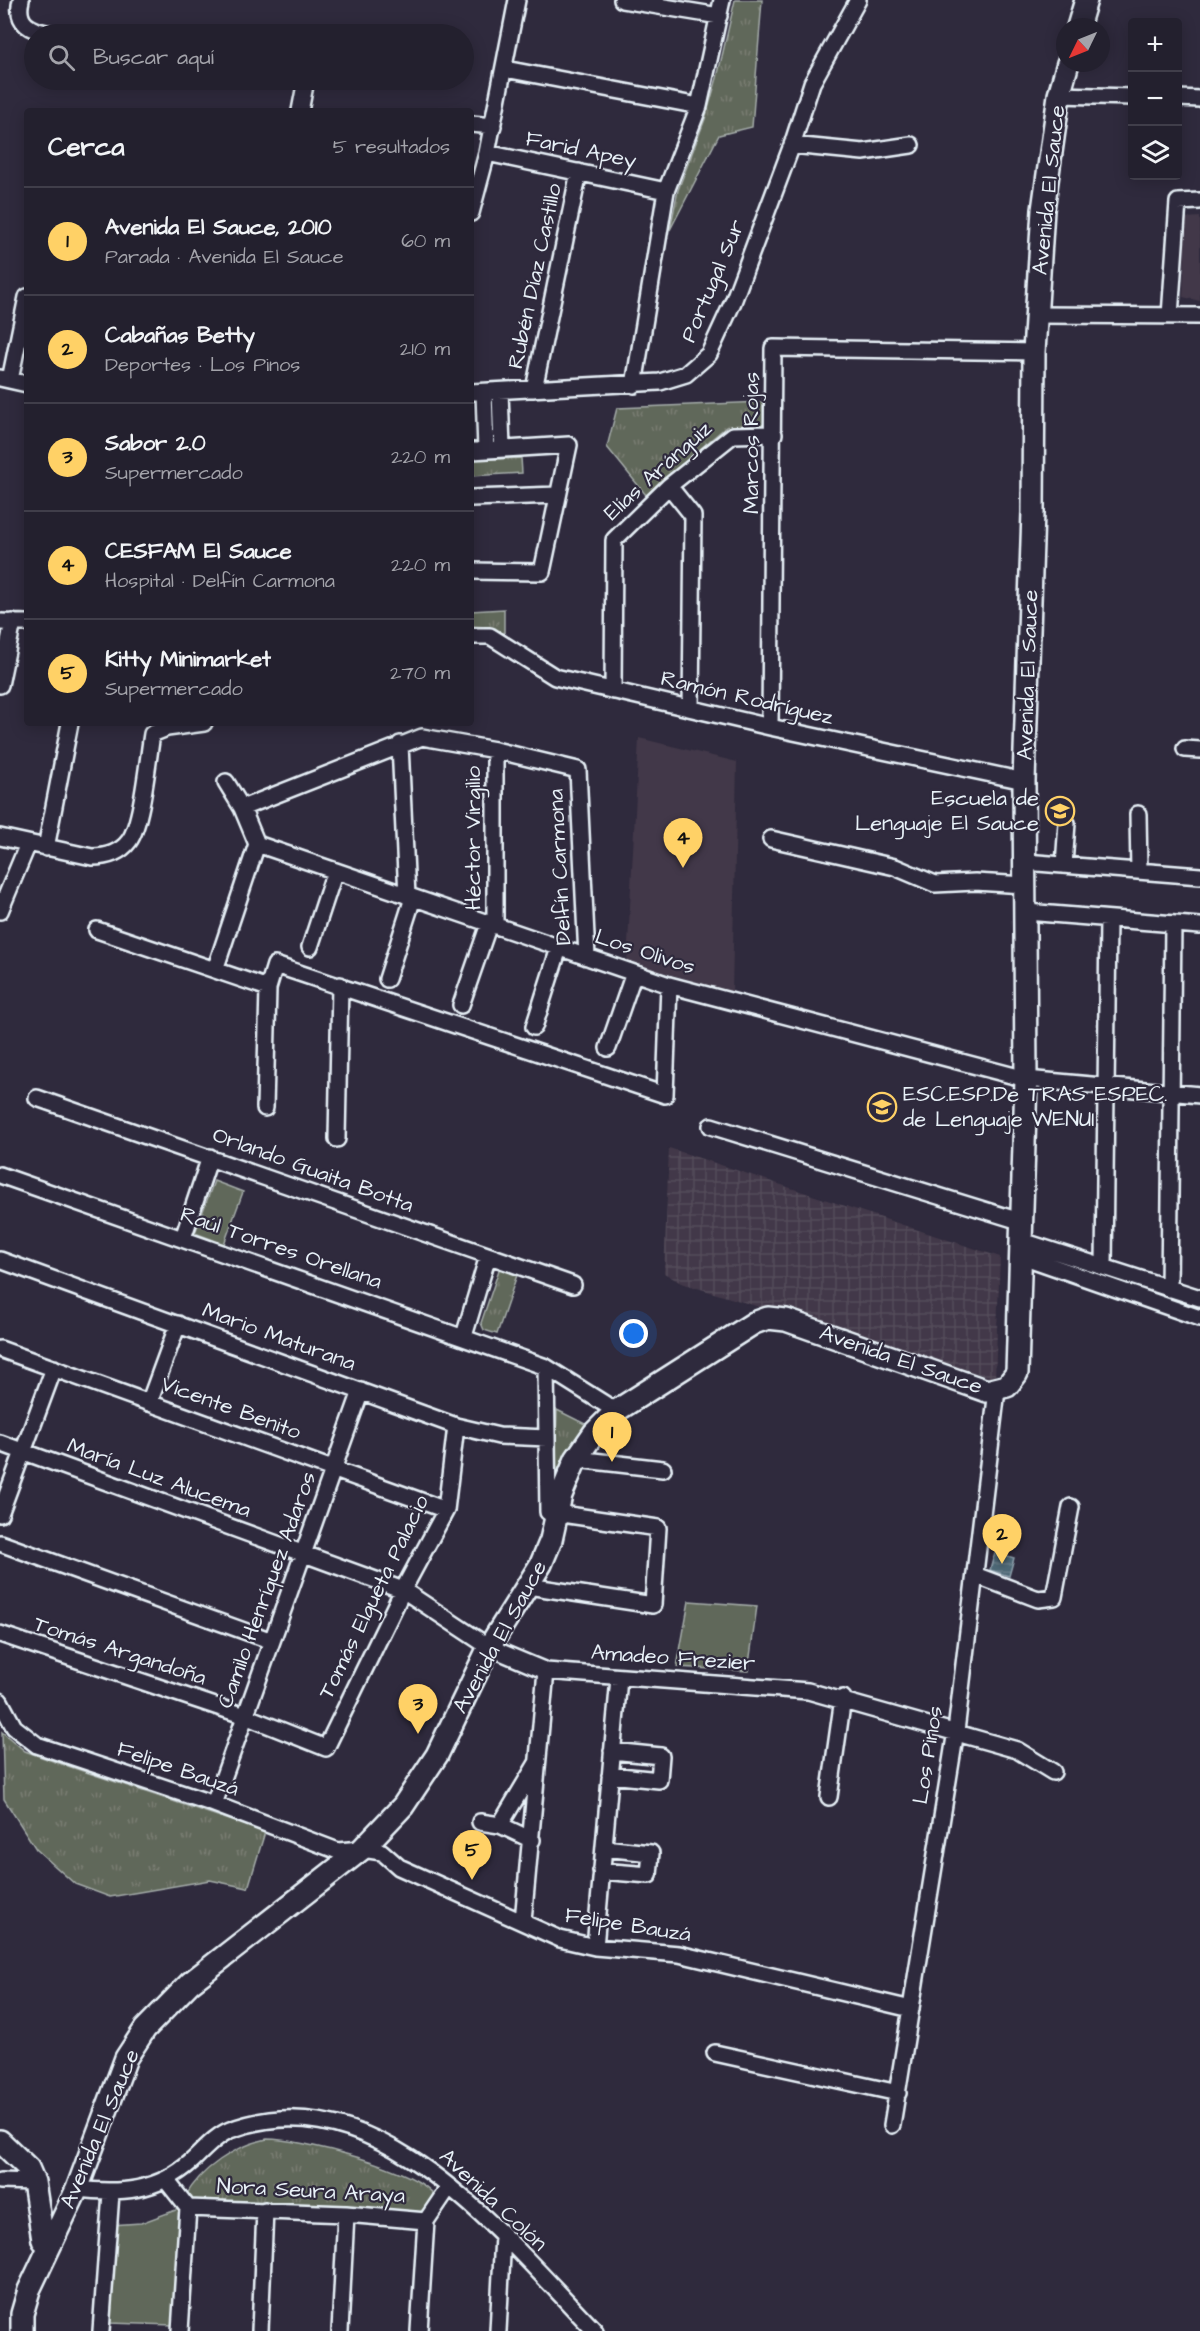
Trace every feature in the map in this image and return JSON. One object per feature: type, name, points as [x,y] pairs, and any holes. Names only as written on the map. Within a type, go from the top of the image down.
[{"type":"street","points":[[21,0],[18,11],[25,24]]},
{"type":"street","points":[[474,202],[493,126],[517,0]]},
{"type":"street","points":[[622,0],[719,16]]},
{"type":"street","points":[[634,385],[666,191],[699,106],[722,0]]},
{"type":"street","name":"Portugal Sur","points":[[478,392],[634,385],[678,378],[695,369],[709,354],[733,302],[792,146],[812,83],[858,0]]},
{"type":"street","points":[[1081,18],[1086,0]]},
{"type":"street","points":[[505,69],[699,106]]},
{"type":"street","name":"Avenida El Sauce","points":[[22,2331],[22,2314],[29,2290],[48,2245],[77,2189],[108,2098],[126,2058],[145,2029],[190,1983],[362,1849],[397,1814],[427,1773],[489,1647],[547,1552],[567,1476],[576,1459],[594,1433],[616,1411],[754,1323],[768,1318],[786,1320],[987,1391],[998,1390],[1011,1383],[1019,1366],[1026,1079],[1024,781],[1033,512],[1034,352],[1043,210],[1059,95],[1065,72]]},
{"type":"street","points":[[301,108],[304,90]]},
{"type":"street","points":[[1059,95],[1128,97]]},
{"type":"street","points":[[1182,98],[1200,99]]},
{"type":"street","points":[[474,124],[493,126]]},
{"type":"street","points":[[792,146],[863,152],[911,145]]},
{"type":"street","name":"Farid Apey","points":[[487,153],[666,191]]},
{"type":"street","name":"Rubén Díaz Castillo","points":[[534,389],[579,172]]},
{"type":"street","points":[[1170,316],[1178,202],[1200,201]]},
{"type":"street","points":[[24,308],[5,379],[24,383]]},
{"type":"street","points":[[1036,315],[1200,316]]},
{"type":"street","name":"Marcos Rojas","points":[[770,727],[773,348],[1034,352]]},
{"type":"street","points":[[500,391],[502,449]]},
{"type":"street","points":[[474,571],[542,572],[569,445],[478,451],[478,392]]},
{"type":"street","name":"Elías Aránguiz","points":[[613,691],[614,540],[669,486],[733,435],[774,434]]},
{"type":"street","points":[[669,486],[693,516],[691,708]]},
{"type":"street","points":[[474,498],[558,495]]},
{"type":"street","points":[[0,685],[13,622]]},
{"type":"street","name":"Ramón Rodríguez","points":[[474,636],[490,636],[555,677],[770,727],[1024,781]]},
{"type":"street","points":[[46,848],[69,726]]},
{"type":"street","points":[[0,837],[99,857],[112,854],[126,845],[134,832],[153,729],[182,726]]},
{"type":"street","name":"Delfín Carmona","points":[[242,808],[422,736],[495,750],[578,770],[587,957]]},
{"type":"street","points":[[387,980],[410,897],[400,744]]},
{"type":"street","name":"Héctor Virgilio","points":[[461,1005],[492,925],[495,750]]},
{"type":"street","points":[[214,970],[257,844],[242,808],[226,782]]},
{"type":"street","points":[[1138,814],[1139,871]]},
{"type":"street","points":[[1064,866],[1067,823]]},
{"type":"street","points":[[771,839],[887,865],[935,884],[975,882],[1025,885]]},
{"type":"street","points":[[0,911],[28,844]]},
{"type":"street","name":"Los Olivos","points":[[257,844],[669,985],[1026,1079],[1200,1095]]},
{"type":"street","points":[[1025,862],[1200,876]]},
{"type":"street","points":[[310,947],[335,871]]},
{"type":"street","points":[[1026,912],[1200,926]]},
{"type":"street","points":[[1104,1266],[1108,919]]},
{"type":"street","points":[[1169,1289],[1173,924]]},
{"type":"street","points":[[97,930],[268,988]]},
{"type":"street","name":"Delfín Carmona","points":[[534,1028],[559,948]]},
{"type":"street","points":[[265,1108],[268,988],[275,965],[665,1095],[669,985]]},
{"type":"street","points":[[608,1048],[634,973]]},
{"type":"street","points":[[337,1139],[340,985]]},
{"type":"street","name":"Orlando Guaita Botta","points":[[37,1098],[573,1285]]},
{"type":"street","points":[[711,1126],[1022,1240],[1200,1298]]},
{"type":"street","points":[[183,1238],[210,1157]]},
{"type":"street","name":"Raúl Torres Orellana","points":[[0,1175],[464,1336],[546,1367],[616,1411]]},
{"type":"street","points":[[1022,1240],[1200,1318]]},
{"type":"street","points":[[464,1336],[488,1256]]},
{"type":"street","name":"Mario Maturana","points":[[0,1260],[456,1426],[499,1437],[547,1438]]},
{"type":"street","points":[[149,1403],[178,1324]]},
{"type":"street","name":"Vicente Benito","points":[[0,1349],[446,1510]]},
{"type":"street","points":[[528,1586],[653,1605],[658,1528],[548,1512],[546,1367]]},
{"type":"street","points":[[0,1514],[54,1368]]},
{"type":"street","name":"Los Pinos","points":[[892,2125],[956,1731],[998,1390]]},
{"type":"street","name":"Camilo Henríquez Adaros","points":[[214,1804],[361,1391]]},
{"type":"street","name":"Tomás Elgueta Palacio","points":[[326,1748],[403,1590],[446,1510],[456,1426]]},
{"type":"street","name":"María Luz Alucema","points":[[0,1443],[303,1555]]},
{"type":"street","points":[[576,1459],[663,1469]]},
{"type":"street","points":[[975,1575],[1038,1599],[1054,1597],[1071,1507]]},
{"type":"street","points":[[0,1543],[272,1641]]},
{"type":"street","name":"Amadeo Frezier","points":[[303,1555],[403,1590],[489,1647],[546,1671],[808,1691],[843,1698],[1017,1750],[1053,1772]]},
{"type":"street","name":"Tomás Argandoña","points":[[0,1634],[245,1716],[326,1748]]},
{"type":"street","points":[[523,1921],[546,1671]]},
{"type":"street","points":[[594,1947],[619,1678]]},
{"type":"street","points":[[829,1797],[843,1698]]},
{"type":"street","name":"Felipe Bauzá","points":[[0,1701],[9,1719],[21,1734],[46,1749],[214,1804],[338,1851],[362,1849],[382,1852],[399,1867],[560,1939],[594,1947],[679,1954],[911,2009]]},
{"type":"street","points":[[610,1775],[659,1780],[661,1756],[612,1751]]},
{"type":"street","points":[[500,1825],[539,1760]]},
{"type":"street","points":[[480,1822],[500,1825],[532,1840]]},
{"type":"street","points":[[601,1871],[649,1875],[651,1853],[604,1848]]},
{"type":"street","points":[[715,2053],[898,2092]]},
{"type":"street","name":"Avenida Colón","points":[[77,2189],[111,2193],[139,2190],[166,2180],[227,2131],[262,2122],[298,2120],[336,2125],[373,2138],[416,2159],[503,2236],[581,2324],[595,2331]]},
{"type":"street","points":[[0,2141],[28,2168],[34,2182],[43,2240],[48,2245]]},
{"type":"street","name":"Nora Seura Araya","points":[[166,2180],[188,2208],[346,2214],[426,2221],[449,2187]]},
{"type":"street","points":[[0,2181],[34,2182]]},
{"type":"street","points":[[101,2331],[111,2193]]},
{"type":"street","points":[[180,2331],[188,2208]]},
{"type":"street","points":[[260,2331],[265,2210]]},
{"type":"street","points":[[340,2331],[346,2214]]},
{"type":"street","points":[[419,2331],[426,2221]]},
{"type":"street","points":[[498,2331],[503,2236]]},
{"type":"shaded area","points":[[1200,217],[1200,301],[1183,297],[1186,218]]},
{"type":"shaded area","points":[[639,738],[737,762],[732,992],[627,962]]},
{"type":"shaded area","points":[[669,1148],[1000,1257],[995,1379],[681,1283],[664,1273]]},
{"type":"green space","points":[[735,0],[762,0],[752,127],[719,135],[670,230],[678,190],[705,119],[717,78]]},
{"type":"green space","points":[[763,402],[764,426],[726,427],[646,495],[607,447],[617,408]]},
{"type":"green space","points":[[521,458],[522,473],[474,476],[474,460]]},
{"type":"green space","points":[[504,609],[504,635],[486,627],[474,626],[474,611]]},
{"type":"green space","points":[[214,1181],[243,1192],[224,1244],[195,1233]]},
{"type":"green space","points":[[500,1267],[518,1272],[497,1334],[484,1330],[481,1323]]},
{"type":"green space","points":[[557,1410],[591,1427],[566,1458],[554,1497]]},
{"type":"green space","points":[[689,1601],[757,1606],[748,1671],[677,1667]]},
{"type":"green space","points":[[2,1732],[25,1751],[265,1832],[248,1888],[210,1880],[110,1897],[75,1884],[36,1849],[4,1799]]},
{"type":"green space","points":[[267,2139],[305,2144],[357,2157],[406,2175],[435,2196],[424,2215],[193,2204],[185,2197],[200,2177],[220,2160],[243,2147]]},
{"type":"green space","points":[[181,2208],[174,2325],[109,2323],[111,2225],[141,2223]]},
{"type":"water","points":[[995,1552],[1014,1558],[1009,1576],[990,1570]]},
{"type":"place","name":"Escuela de Lenguaje El Sauce","points":[[1060,811]]},
{"type":"place","name":"CESFAM El Sauce","points":[[683,868]]},
{"type":"place","name":"ESC.ESP.De TRAS ESPEC. de Lenguaje WENUI","points":[[882,1107]]},
{"type":"place","name":"Avenida El Sauce, 2010","points":[[612,1462]]},
{"type":"place","name":"Cabañas Betty","points":[[1002,1564]]},
{"type":"place","name":"Sabor 2.0","points":[[418,1734]]},
{"type":"place","name":"Kitty Minimarket","points":[[472,1880]]}]
